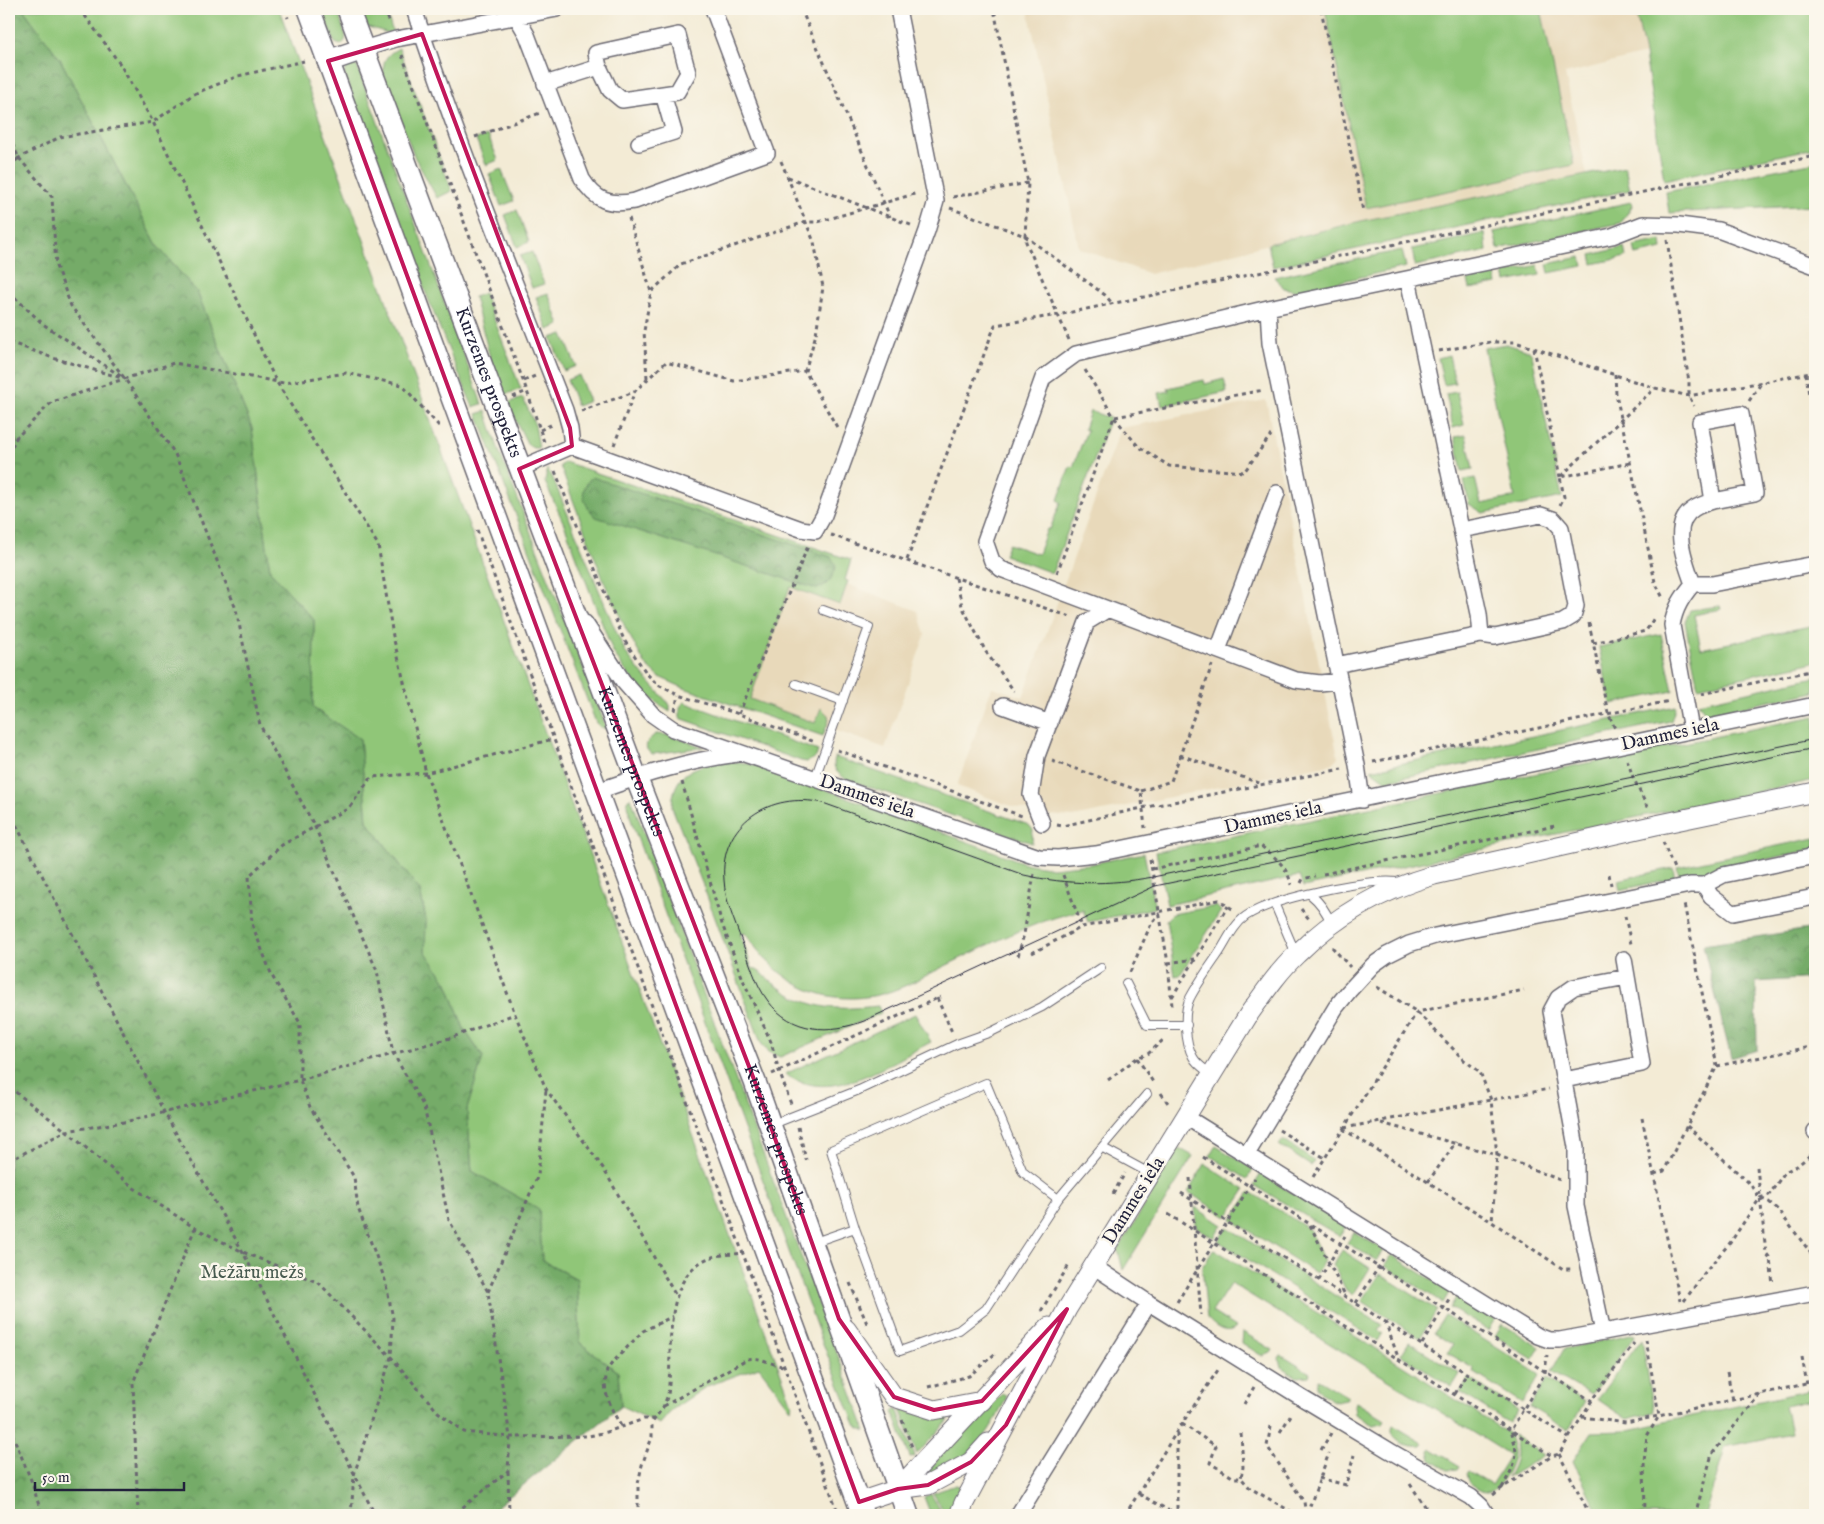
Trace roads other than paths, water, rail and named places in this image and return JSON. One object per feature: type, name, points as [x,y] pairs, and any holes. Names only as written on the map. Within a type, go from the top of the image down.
[{"type":"main road","name":"Kurzemes prospekts","points":[[309,9],[861,1509]]},
{"type":"main road","name":"Kurzemes prospekts","points":[[348,9],[519,469],[771,1125],[908,1515]]},
{"type":"main road","points":[[328,61],[363,49]]},
{"type":"street","points":[[414,9],[461,143],[567,417],[572,446]]},
{"type":"street","points":[[363,49],[396,39],[557,9]]},
{"type":"street","points":[[516,16],[527,35],[582,178],[589,190],[599,199],[607,202],[625,203],[767,153],[713,9]]},
{"type":"street","points":[[519,469],[572,446],[802,529],[815,531],[824,515],[940,196],[898,9]]},
{"type":"street","points":[[678,35],[688,73],[677,92],[622,100],[610,90],[599,67],[596,53],[678,35]]},
{"type":"street","points":[[545,84],[599,67]]},
{"type":"street","points":[[639,142],[674,132],[663,94]]},
{"type":"street","points":[[1339,681],[1320,683],[1296,680],[1001,569],[992,561],[985,541],[1043,378],[1076,354],[1268,308],[1612,236],[1643,224],[1718,230],[1815,266]]},
{"type":"street","points":[[1408,279],[1479,614],[1481,635]]},
{"type":"street","points":[[1268,308],[1270,343],[1357,766],[1362,800]]},
{"type":"street","points":[[1693,584],[1680,537],[1687,514],[1694,508],[1713,501],[1755,492],[1741,414],[1700,422],[1713,501]]},
{"type":"street","points":[[1218,650],[1277,493]]},
{"type":"street","points":[[1336,666],[1481,635],[1495,637],[1564,622],[1573,616],[1576,606],[1561,528],[1553,519],[1541,515],[1461,530]]},
{"type":"street","points":[[1693,584],[1712,584],[1815,564]]},
{"type":"street","points":[[1691,730],[1672,625],[1674,612],[1680,600],[1693,584]]},
{"type":"street","name":"Dammes iela","points":[[570,598],[623,682],[653,715],[674,729],[1039,857],[1058,858],[1096,854],[1815,705]]},
{"type":"street","points":[[1042,823],[1031,795],[1037,756],[1087,622],[1108,609]]},
{"type":"street","points":[[1003,706],[1050,723]]},
{"type":"street","name":"Dammes iela","points":[[598,791],[679,764],[741,754]]},
{"type":"street","name":"Dammes iela","points":[[959,1515],[1066,1309],[1249,1014],[1271,983],[1296,954],[1331,925],[1375,897],[1405,883],[1444,872],[1815,792]]},
{"type":"street","points":[[1247,1154],[1336,1007],[1361,977],[1387,955],[1409,944],[1434,936],[1680,887],[1704,885],[1723,875],[1815,856]]},
{"type":"street","points":[[1704,885],[1711,896],[1733,913],[1815,897]]},
{"type":"street","points":[[1564,1083],[1642,1064],[1624,959]]},
{"type":"street","points":[[1603,1332],[1576,1206],[1576,1147],[1551,1011],[1558,998],[1574,987],[1627,977]]},
{"type":"street","points":[[1186,1117],[1538,1336],[1549,1340],[1560,1340],[1815,1293]]},
{"type":"street","points":[[1093,1266],[1149,1303],[1390,1451],[1471,1497],[1484,1511]]},
{"type":"street","points":[[1018,1515],[1149,1303]]},
{"type":"street","name":"Dammes iela","points":[[861,1509],[898,1489],[1066,1309]]},
{"type":"street","points":[[840,1319],[894,1397],[934,1410],[982,1401]]},
{"type":"street","name":"Dammes iela","points":[[898,1489],[928,1485],[971,1462],[1006,1425]]},
{"type":"lane","points":[[816,778],[869,627],[822,610]]},
{"type":"lane","points":[[796,684],[843,701]]},
{"type":"lane","points":[[1212,1075],[1193,1058],[1188,1046],[1186,1012],[1190,998],[1237,925],[1245,917],[1292,898],[1364,883],[1384,881],[1405,883]]},
{"type":"lane","points":[[1311,895],[1318,900],[1331,925]]},
{"type":"lane","points":[[1275,905],[1296,954]]},
{"type":"lane","points":[[771,1125],[859,1090],[957,1044],[991,1032],[1042,1007],[1101,968]]},
{"type":"lane","points":[[1126,983],[1147,1025],[1187,1025]]},
{"type":"lane","points":[[1058,1199],[1022,1172],[986,1083],[831,1150],[856,1228],[900,1351],[959,1330],[986,1309],[1058,1199],[1147,1094]]},
{"type":"lane","points":[[1103,1148],[1150,1174]]},
{"type":"lane","points":[[812,1243],[856,1228]]},
{"type":"tram line","points":[[1815,739],[1153,877],[1104,883],[1057,881],[1024,875],[823,803],[785,802],[768,807],[752,816],[739,827],[730,842],[725,860],[724,880],[726,896],[753,973],[768,1001],[778,1012],[800,1025],[812,1028],[838,1028],[864,1021],[1155,886],[1815,748]]},
{"type":"park label","name":"Mežāru mežs","points":[[252,1273]]}]
